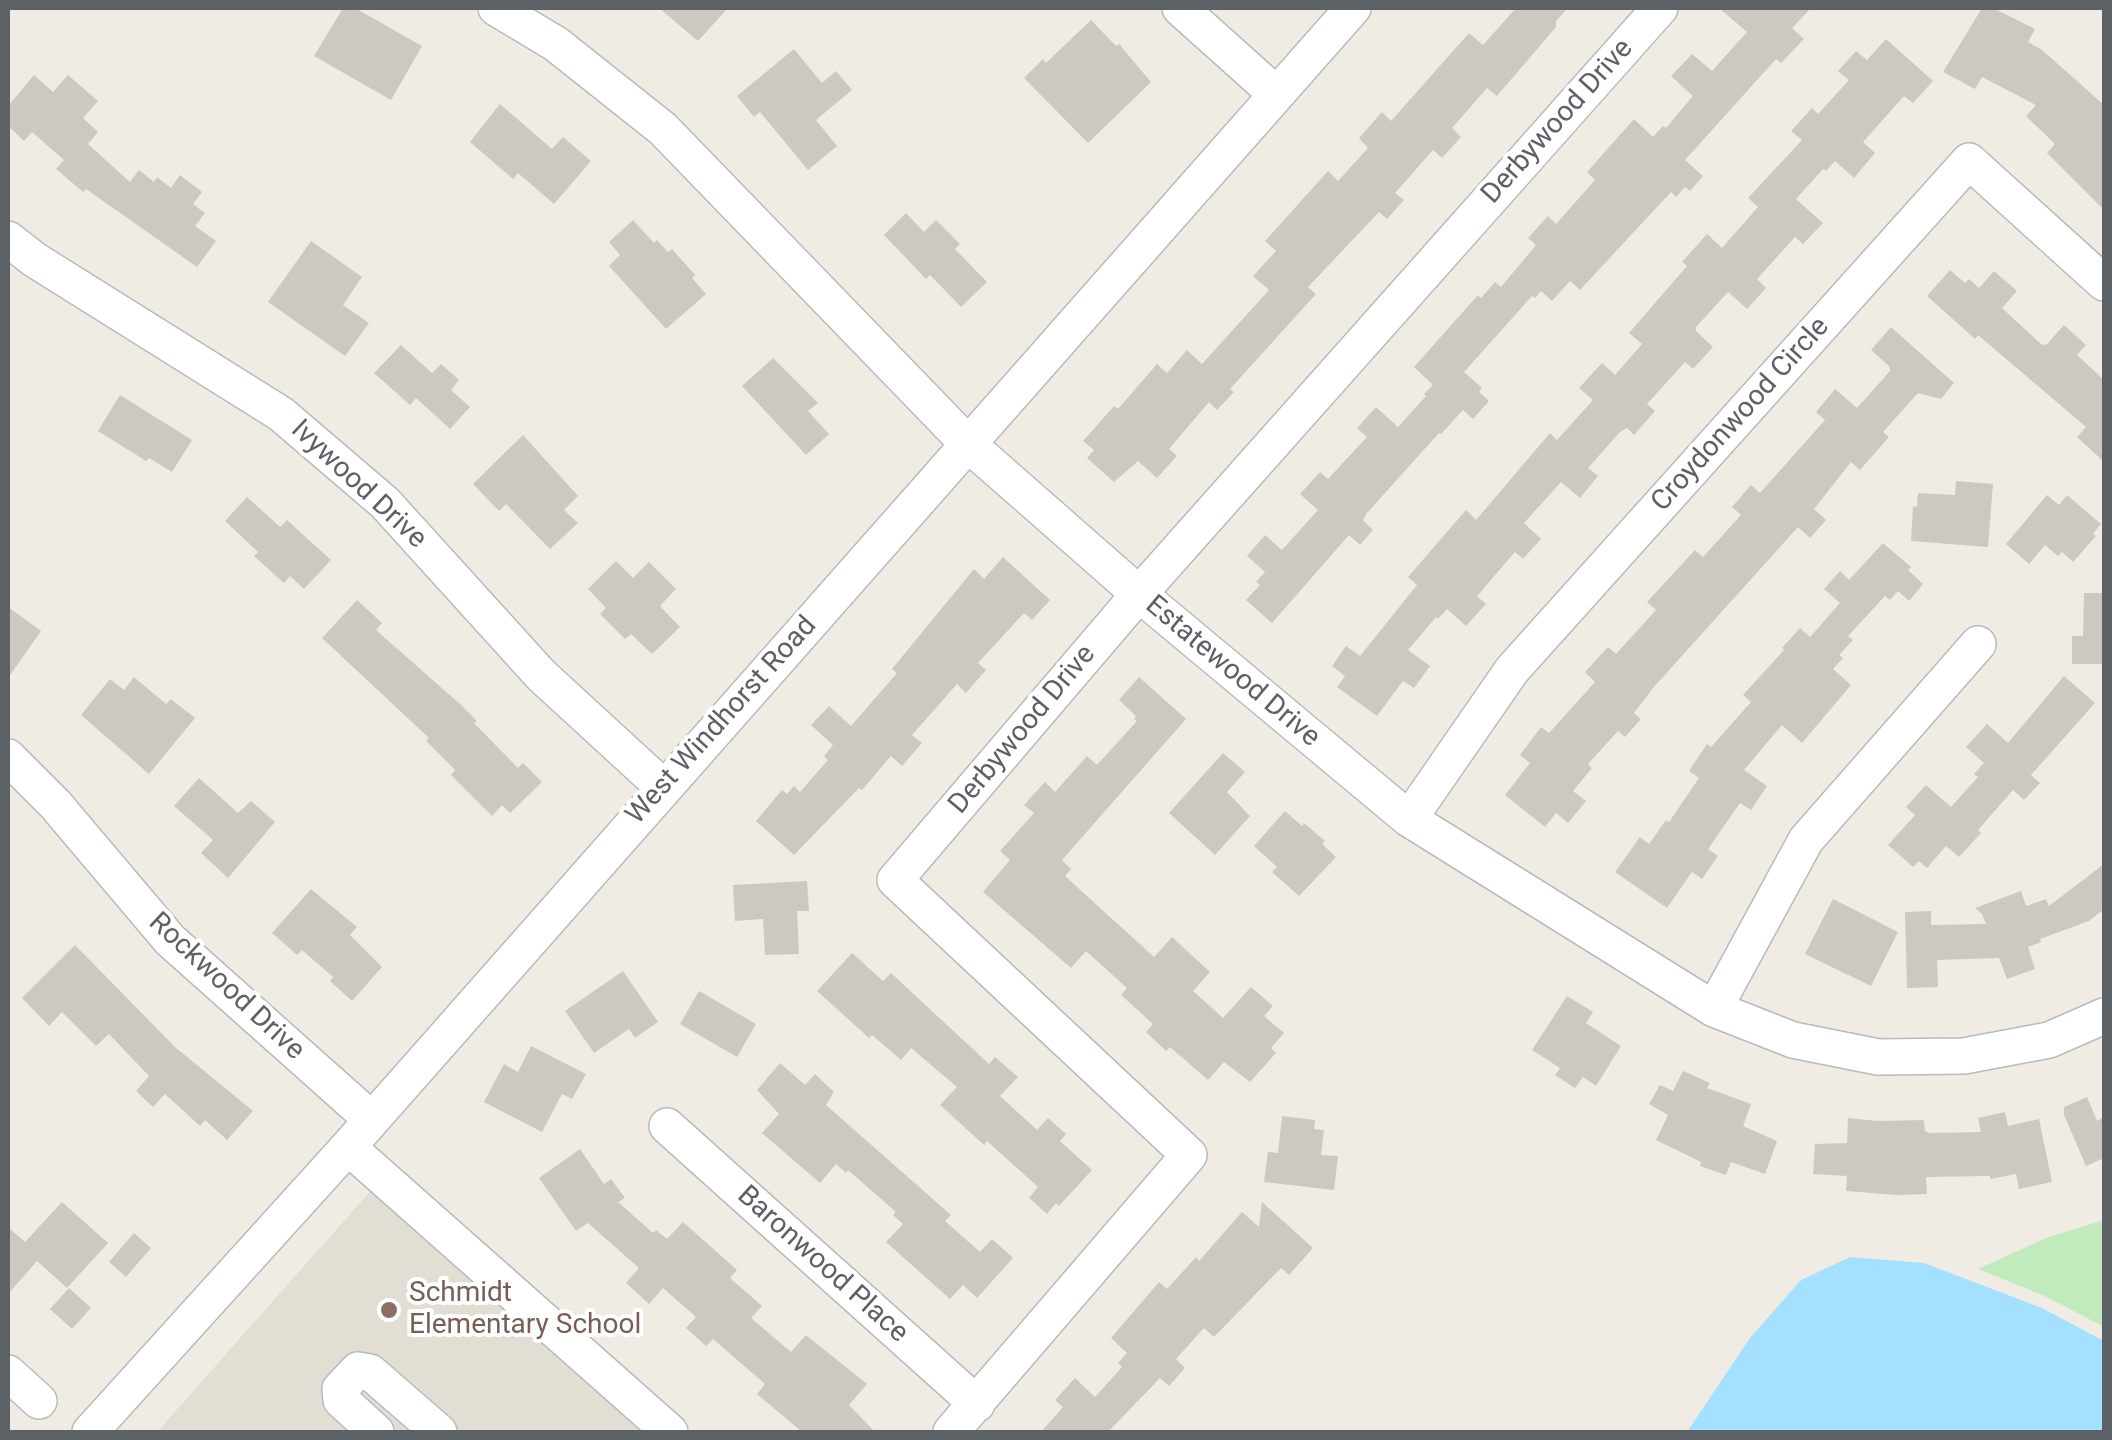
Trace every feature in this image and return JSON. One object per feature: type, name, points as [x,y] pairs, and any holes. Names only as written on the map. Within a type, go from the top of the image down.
[{"type":"street","name":"Estatewood Drive","points":[[496,8],[556,44],[663,129],[968,444],[1139,594],[1409,819],[1714,1009],[1793,1040],[1878,1056],[1964,1056],[2049,1040],[2104,1016]]},
{"type":"street","points":[[1180,8],[1276,94]]},
{"type":"street","name":"West Windhorst Road","points":[[90,1432],[348,1147],[1352,8]]},
{"type":"street","name":"Derbywood Drive","points":[[951,1432],[1189,1156],[895,880],[1139,594],[1660,8]]},
{"type":"street","name":"Croydonwood Circle","points":[[1409,819],[1512,670],[1969,161],[2104,284]]},
{"type":"street","name":"Ivywood Drive","points":[[8,239],[35,260],[281,414],[384,502],[541,676],[663,787]]},
{"type":"street","points":[[1714,1009],[1806,840],[1978,644]]},
{"type":"street","name":"Rockwood Drive","points":[[8,757],[55,804],[170,940],[371,1120]]},
{"type":"street","name":"Baronwood Place","points":[[667,1126],[977,1404]]},
{"type":"street","points":[[348,1147],[670,1432]]},
{"type":"street","points":[[376,1432],[341,1400],[340,1390],[358,1370],[370,1372],[438,1432]]},
{"type":"street","points":[[8,1373],[39,1400]]},
{"type":"shaded area","name":"Schmidt Elementary School","points":[[374,1187],[652,1432],[157,1432]]},
{"type":"green space","points":[[2104,1220],[2104,1327],[2047,1297],[1978,1269],[2046,1238]]},
{"type":"water","points":[[1850,1257],[1924,1263],[2042,1308],[2104,1341],[2104,1432],[1687,1432],[1750,1338],[1801,1280]]},
{"type":"building","points":[[343,8],[355,8],[422,46],[391,100],[314,56]]},
{"type":"building","points":[[659,8],[728,8],[698,41]]},
{"type":"building","points":[[1516,8],[1568,8],[1497,96],[1487,88],[1452,128],[1461,137],[1442,158],[1433,150],[1395,193],[1404,200],[1387,219],[1379,212],[1308,287],[1316,294],[1230,389],[1234,392],[1217,410],[1209,402],[1169,449],[1177,456],[1157,478],[1138,461],[1114,482],[1087,458],[1094,450],[1083,441],[1114,406],[1118,409],[1157,364],[1167,373],[1187,350],[1202,364],[1269,290],[1253,276],[1276,251],[1265,241],[1328,171],[1338,181],[1368,148],[1359,138],[1382,112],[1391,121],[1469,33],[1483,45]]},
{"type":"building","points":[[1719,8],[1811,8],[1792,28],[1804,39],[1781,63],[1776,59],[1685,160],[1703,176],[1690,191],[1685,187],[1676,197],[1671,192],[1580,290],[1570,281],[1552,301],[1541,291],[1535,298],[1532,296],[1464,372],[1482,388],[1479,392],[1489,401],[1473,419],[1463,410],[1439,433],[1367,513],[1363,520],[1373,530],[1360,545],[1349,535],[1272,623],[1246,600],[1260,585],[1256,582],[1265,572],[1247,556],[1265,535],[1282,550],[1318,510],[1300,494],[1320,472],[1328,479],[1367,437],[1357,428],[1376,407],[1398,427],[1426,396],[1433,385],[1414,367],[1478,295],[1481,298],[1495,282],[1501,287],[1536,245],[1528,238],[1548,216],[1556,224],[1595,180],[1587,172],[1634,119],[1653,137],[1663,126],[1666,128],[1693,96],[1671,76],[1692,54],[1712,71],[1747,32]]},
{"type":"building","points":[[1982,8],[1993,8],[2035,29],[2028,42],[2104,105],[2104,210],[2047,153],[2055,144],[2026,116],[2036,105],[1982,77],[1975,89],[1943,72]]},
{"type":"building","points":[[1091,20],[1116,46],[1119,44],[1151,82],[1088,143],[1024,78],[1043,59],[1046,63]]},
{"type":"building","points":[[1886,39],[1933,81],[1913,103],[1904,96],[1863,142],[1875,153],[1854,178],[1835,161],[1796,199],[1823,223],[1803,244],[1795,237],[1757,279],[1766,288],[1747,309],[1728,292],[1696,327],[1713,347],[1693,369],[1685,362],[1647,404],[1655,411],[1634,435],[1627,428],[1620,432],[1588,468],[1598,476],[1580,498],[1561,482],[1524,523],[1541,539],[1523,559],[1515,552],[1477,596],[1486,604],[1466,626],[1447,609],[1436,617],[1408,650],[1430,666],[1414,688],[1403,681],[1377,716],[1337,687],[1345,676],[1332,666],[1346,646],[1360,656],[1417,585],[1408,577],[1466,510],[1476,520],[1550,433],[1557,440],[1593,400],[1579,388],[1602,363],[1615,375],[1642,344],[1629,333],[1687,266],[1682,262],[1707,234],[1722,248],[1758,207],[1748,198],[1802,140],[1791,131],[1812,108],[1818,114],[1849,80],[1838,71],[1856,51],[1867,60]]},
{"type":"building","points":[[794,49],[822,83],[836,71],[852,90],[816,120],[837,146],[808,170],[760,112],[754,117],[737,96]]},
{"type":"building","points":[[34,75],[53,92],[68,75],[98,101],[83,118],[98,132],[88,144],[130,182],[139,170],[154,182],[157,177],[171,188],[180,175],[202,192],[193,204],[205,213],[195,226],[216,241],[197,267],[86,189],[83,192],[56,169],[64,160],[32,132],[24,141],[8,126],[8,106]]},
{"type":"building","points":[[500,104],[552,149],[563,137],[591,161],[554,204],[518,173],[513,179],[470,142]]},
{"type":"building","points":[[906,213],[924,232],[936,220],[960,244],[955,249],[987,282],[961,307],[930,275],[926,279],[884,235]]},
{"type":"building","points":[[633,220],[654,243],[657,240],[668,252],[672,249],[706,294],[666,329],[609,266],[620,255],[609,242]]},
{"type":"building","points":[[311,241],[362,277],[343,305],[369,323],[345,356],[268,302]]},
{"type":"building","points":[[1950,270],[1965,283],[1969,279],[1979,288],[1994,271],[2017,291],[2002,308],[2042,345],[2064,325],[2086,345],[2077,355],[2104,380],[2104,462],[2077,437],[2086,427],[1927,296]]},
{"type":"building","points":[[1891,327],[1954,383],[1941,399],[1918,393],[1883,432],[1889,437],[1860,470],[1851,462],[1814,509],[1826,520],[1810,538],[1798,527],[1653,688],[1634,713],[1641,719],[1625,737],[1618,731],[1588,764],[1592,768],[1573,791],[1586,801],[1568,823],[1556,813],[1545,827],[1505,795],[1530,763],[1520,755],[1541,727],[1549,733],[1595,682],[1585,672],[1608,647],[1616,654],[1656,610],[1647,602],[1695,550],[1703,557],[1741,515],[1732,507],[1751,485],[1760,493],[1825,420],[1816,412],[1835,389],[1857,408],[1890,371],[1871,350]]},
{"type":"building","points":[[401,345],[432,373],[441,364],[459,380],[451,390],[470,407],[450,429],[416,398],[410,405],[374,373]]},
{"type":"building","points":[[773,358],[818,403],[808,411],[829,434],[806,455],[742,386]]},
{"type":"building","points":[[120,395],[192,440],[172,472],[98,431]]},
{"type":"building","points":[[523,435],[578,496],[564,510],[578,523],[550,549],[506,504],[499,511],[473,484]]},
{"type":"building","points":[[1956,481],[1993,484],[1988,547],[1911,541],[1913,506],[1917,507],[1918,493],[1955,495]]},
{"type":"building","points":[[2047,495],[2059,505],[2067,495],[2101,524],[2093,534],[2096,536],[2073,562],[2045,545],[2029,564],[2006,544]]},
{"type":"building","points":[[247,497],[280,527],[287,520],[331,560],[304,589],[290,576],[284,583],[254,556],[258,552],[225,521]]},
{"type":"building","points":[[1883,543],[1911,567],[1908,570],[1923,584],[1909,601],[1898,591],[1890,600],[1885,596],[1848,636],[1853,640],[1839,655],[1843,658],[1833,669],[1851,685],[1802,743],[1782,725],[1744,770],[1767,786],[1751,810],[1740,803],[1708,849],[1718,856],[1702,879],[1692,872],[1667,908],[1615,872],[1640,837],[1649,844],[1666,820],[1669,822],[1699,778],[1689,771],[1707,744],[1711,747],[1751,702],[1743,695],[1782,648],[1800,628],[1810,637],[1840,603],[1824,589],[1840,571],[1849,580]]},
{"type":"building","points":[[1003,557],[1050,600],[1032,620],[1024,613],[978,663],[986,670],[966,693],[957,684],[912,735],[922,743],[902,766],[891,756],[862,790],[859,788],[794,855],[756,821],[782,790],[787,794],[794,786],[800,792],[828,760],[824,756],[833,745],[811,725],[829,706],[851,726],[897,673],[892,669],[974,569],[984,579]]},
{"type":"building","points":[[616,561],[633,578],[649,562],[676,589],[660,606],[680,627],[652,654],[631,634],[625,639],[600,614],[606,608],[588,589]]},
{"type":"building","points":[[2084,593],[2104,593],[2104,664],[2072,664],[2072,636],[2083,636]]},
{"type":"building","points":[[357,600],[382,623],[376,630],[461,705],[518,768],[523,763],[542,782],[510,813],[502,805],[492,816],[451,775],[455,770],[426,741],[429,738],[322,638]]},
{"type":"building","points":[[8,607],[41,631],[8,678]]},
{"type":"building","points":[[2064,676],[2095,703],[2031,775],[2040,783],[2024,800],[2013,790],[1959,857],[1946,846],[1927,868],[1919,861],[1913,867],[1888,845],[1915,815],[1906,807],[1926,785],[1951,807],[1978,777],[1974,774],[1984,763],[1966,747],[1987,724],[2008,743]]},
{"type":"building","points":[[134,677],[166,704],[171,699],[195,718],[149,774],[81,715],[110,679],[124,690]]},
{"type":"building","points":[[1139,677],[1186,719],[1062,860],[1071,869],[1065,876],[1154,957],[1172,937],[1210,972],[1193,991],[1223,1018],[1251,987],[1273,1006],[1264,1016],[1284,1033],[1271,1048],[1276,1053],[1250,1082],[1224,1062],[1208,1080],[1170,1047],[1166,1051],[1146,1032],[1153,1024],[1121,995],[1127,988],[1086,951],[1071,968],[983,892],[1010,860],[1000,851],[1034,813],[1024,805],[1045,782],[1055,792],[1087,756],[1097,765],[1137,721],[1119,700]]},
{"type":"building","points":[[1223,753],[1245,772],[1227,792],[1250,816],[1215,855],[1169,813]]},
{"type":"building","points":[[199,778],[238,813],[251,801],[275,822],[228,878],[201,853],[213,840],[174,806]]},
{"type":"building","points":[[1285,811],[1325,841],[1322,844],[1336,857],[1299,896],[1272,872],[1277,867],[1254,846]]},
{"type":"building","points":[[2104,864],[2104,909],[2089,921],[2028,947],[2035,969],[2007,979],[1999,958],[1937,960],[1938,987],[1907,988],[1905,912],[1931,911],[1931,925],[1986,924],[1975,908],[2021,891],[2026,906],[2046,899],[2049,906]]},
{"type":"building","points":[[807,881],[809,911],[797,911],[799,954],[765,955],[763,919],[735,921],[733,885]]},
{"type":"building","points":[[311,889],[357,927],[350,935],[382,967],[352,1001],[330,981],[333,977],[302,950],[297,955],[272,933]]},
{"type":"building","points":[[1833,899],[1898,932],[1871,986],[1805,954]]},
{"type":"building","points":[[75,945],[175,1047],[253,1111],[227,1140],[205,1120],[200,1126],[165,1094],[153,1107],[136,1091],[149,1076],[109,1034],[96,1046],[62,1012],[49,1026],[22,998]]},
{"type":"building","points":[[852,953],[883,981],[891,973],[989,1064],[995,1057],[1018,1077],[1000,1096],[1037,1130],[1048,1118],[1066,1134],[1060,1141],[1092,1170],[1059,1206],[1056,1203],[1047,1214],[1029,1198],[1038,1187],[940,1105],[957,1087],[911,1048],[901,1060],[872,1035],[869,1038],[817,991]]},
{"type":"building","points":[[623,971],[658,1022],[635,1038],[629,1029],[594,1053],[565,1011]]},
{"type":"building","points":[[699,991],[756,1024],[737,1057],[680,1024]]},
{"type":"building","points":[[1567,996],[1593,1012],[1586,1023],[1621,1046],[1596,1086],[1583,1077],[1575,1088],[1555,1075],[1560,1068],[1532,1050]]},
{"type":"building","points":[[531,1046],[586,1074],[572,1099],[562,1094],[542,1132],[484,1102],[504,1064],[518,1072]]},
{"type":"building","points":[[780,1063],[805,1085],[815,1074],[834,1092],[826,1105],[951,1215],[945,1221],[980,1252],[992,1239],[1013,1258],[977,1298],[963,1285],[950,1299],[886,1242],[903,1224],[893,1215],[896,1212],[848,1170],[846,1173],[836,1164],[820,1183],[762,1133],[779,1114],[757,1090]]},
{"type":"building","points":[[1683,1071],[1710,1083],[1707,1088],[1751,1104],[1743,1126],[1777,1141],[1765,1174],[1731,1162],[1726,1175],[1700,1166],[1701,1162],[1656,1140],[1668,1115],[1649,1104],[1660,1085],[1673,1091]]},
{"type":"building","points":[[2087,1097],[2097,1121],[2104,1117],[2104,1158],[2086,1166],[2064,1107]]},
{"type":"building","points":[[2005,1112],[2008,1126],[2039,1119],[2052,1182],[2019,1189],[2016,1174],[1990,1179],[1926,1177],[1927,1194],[1896,1195],[1846,1191],[1847,1176],[1813,1174],[1815,1144],[1847,1143],[1848,1118],[1924,1120],[1925,1131],[1930,1133],[1981,1132],[1978,1118]]},
{"type":"building","points":[[1282,1116],[1315,1120],[1314,1129],[1324,1130],[1321,1155],[1338,1156],[1334,1190],[1264,1182],[1268,1152],[1278,1153]]},
{"type":"building","points":[[580,1149],[604,1184],[611,1179],[625,1198],[618,1202],[653,1233],[656,1230],[667,1239],[683,1222],[737,1270],[730,1278],[762,1306],[751,1318],[791,1352],[806,1335],[867,1384],[849,1405],[875,1432],[802,1432],[757,1394],[765,1384],[713,1339],[706,1346],[686,1328],[696,1317],[663,1288],[649,1304],[626,1283],[639,1268],[588,1223],[576,1231],[539,1178]]},
{"type":"building","points":[[62,1202],[108,1243],[67,1288],[37,1261],[8,1294],[8,1227],[25,1242]]},
{"type":"building","points":[[1262,1202],[1313,1248],[1289,1275],[1281,1268],[1214,1337],[1204,1328],[1176,1359],[1185,1368],[1169,1386],[1160,1378],[1108,1432],[1041,1432],[1063,1407],[1055,1400],[1075,1378],[1095,1397],[1122,1367],[1118,1363],[1127,1353],[1111,1338],[1159,1282],[1167,1289],[1196,1257],[1199,1261],[1242,1212],[1259,1227]]},
{"type":"building","points":[[134,1233],[151,1248],[126,1277],[109,1262]]},
{"type":"building","points":[[69,1288],[91,1308],[72,1329],[50,1309]]},
{"type":"place","name":"Schmidt Elementary School","points":[[389,1310]]}]
